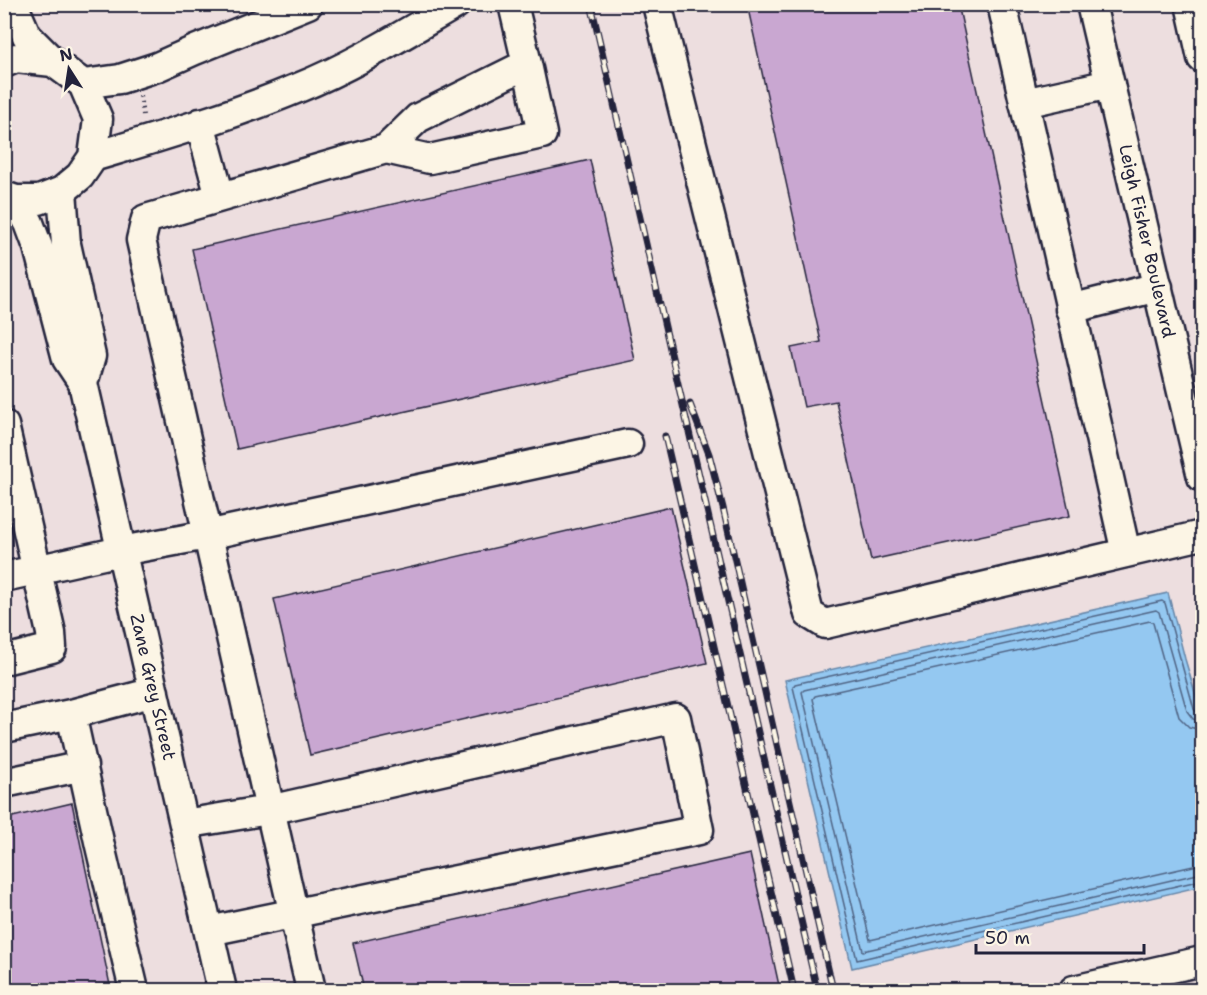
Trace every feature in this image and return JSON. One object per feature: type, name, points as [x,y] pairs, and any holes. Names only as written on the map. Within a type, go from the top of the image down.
[{"type":"street","points":[[10,198],[39,200],[62,191],[80,176],[93,157],[98,119],[82,84],[53,62],[27,36],[13,4]]},
{"type":"street","points":[[93,157],[201,123],[299,88],[349,65],[456,4]]},
{"type":"street","points":[[386,149],[430,159],[542,134],[513,4]]},
{"type":"street","points":[[657,4],[809,614],[825,624],[1203,535]]},
{"type":"street","points":[[1002,4],[1126,553]]},
{"type":"street","name":"Leigh Fisher Boulevard","points":[[1091,4],[1158,287],[1192,384],[1203,477]]},
{"type":"street","points":[[1190,4],[1203,58]]},
{"type":"street","points":[[82,84],[120,80],[157,67],[291,8]]},
{"type":"street","points":[[4,63],[16,58],[53,62]]},
{"type":"street","points":[[310,990],[141,240],[146,219],[386,149],[418,117],[527,64]]},
{"type":"street","points":[[1024,103],[1110,84]]},
{"type":"street","points":[[201,123],[220,197]]},
{"type":"street","name":"Zane Grey Street","points":[[62,191],[66,244],[91,356],[83,383]]},
{"type":"street","name":"Zane Grey Street","points":[[10,198],[29,223],[38,247],[67,359],[83,383],[222,990]]},
{"type":"street","points":[[1070,309],[1158,287]]},
{"type":"street","points":[[4,424],[51,633],[52,648],[4,660]]},
{"type":"street","points":[[4,577],[628,444]]},
{"type":"street","points":[[4,728],[71,714],[154,692]]},
{"type":"street","points":[[71,714],[84,766],[99,846],[134,990]]},
{"type":"street","points":[[184,824],[269,810],[676,718],[699,830],[208,932]]},
{"type":"street","points":[[4,783],[84,766]]},
{"type":"street","points":[[1074,990],[1203,961]]},
{"type":"path","points":[[138,90],[144,118]]},
{"type":"water","points":[[1168,593],[1202,716],[1202,886],[852,968],[785,680]]},
{"type":"building","points":[[747,4],[958,4],[1070,516],[871,560],[836,401],[804,407],[791,348],[821,342]]},
{"type":"building","points":[[590,160],[635,360],[237,449],[192,249]]},
{"type":"building","points":[[671,507],[707,663],[310,755],[274,599]]},
{"type":"building","points":[[72,803],[111,990],[4,990],[4,819]]},
{"type":"building","points":[[750,854],[780,990],[364,990],[353,943]]},
{"type":"railway","points":[[591,4],[817,990]]},
{"type":"railway","points":[[690,404],[709,454],[723,508],[833,990]]},
{"type":"railway","points":[[665,436],[794,990]]}]
